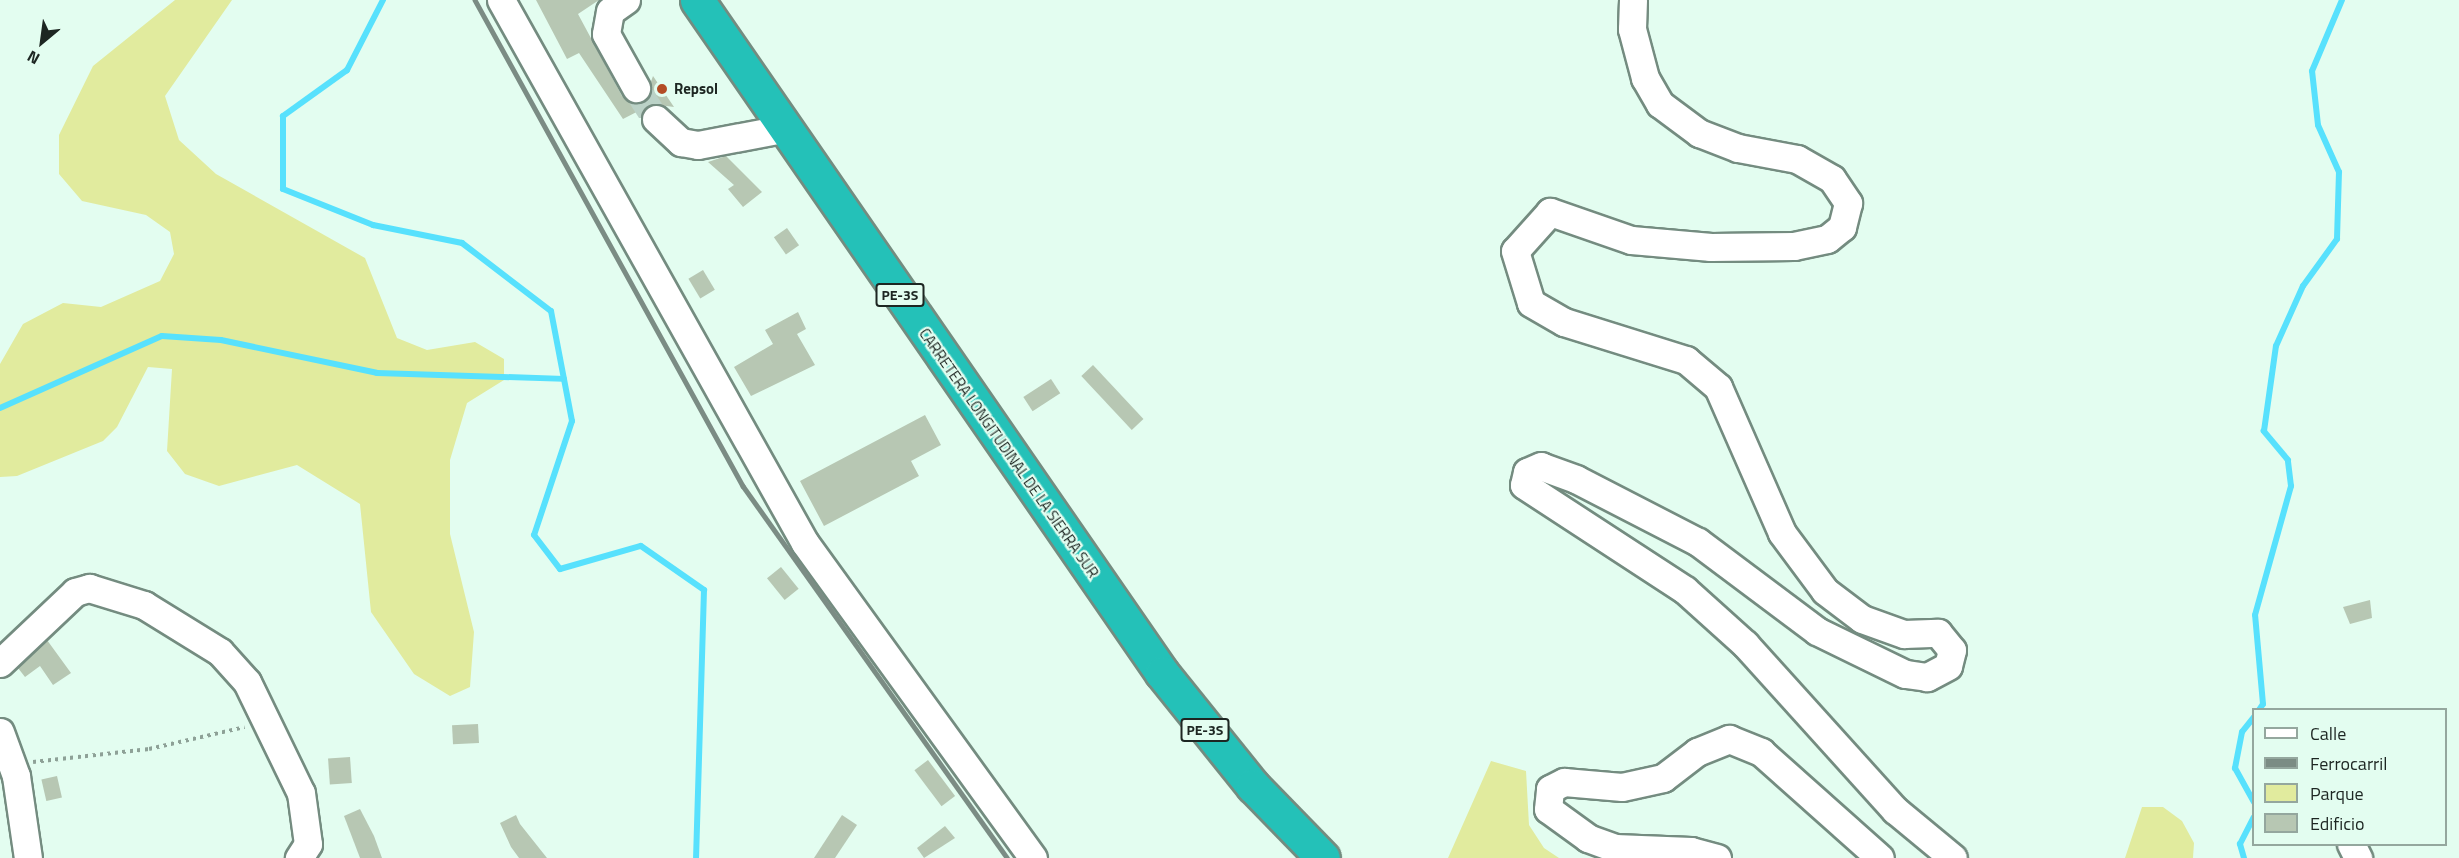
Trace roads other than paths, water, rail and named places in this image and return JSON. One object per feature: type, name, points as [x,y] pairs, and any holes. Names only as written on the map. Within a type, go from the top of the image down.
[{"type":"highway","name":"CARRETERA LONGITUDINAL DE LA SIERRA SUR","points":[[697,0],[783,129],[1189,710],[1323,858]]},
{"type":"street","points":[[501,0],[805,543],[1033,858]]},
{"type":"street","points":[[627,0],[610,11],[606,34],[636,88]]},
{"type":"street","points":[[1632,0],[1637,49],[1660,104],[1699,133],[1738,148],[1797,159],[1832,179],[1848,203],[1842,227],[1827,239],[1794,246],[1711,248],[1631,240],[1550,212],[1515,251],[1531,303],[1564,322],[1686,360],[1718,387],[1782,533],[1825,591],[1862,619],[1904,634],[1938,633],[1952,650],[1948,666],[1927,677],[1905,674],[1817,631],[1698,542],[1576,478],[1541,466],[1527,472],[1524,485],[1684,590],[1745,644],[1895,810],[1953,858]]},
{"type":"street","points":[[656,119],[681,142],[698,145],[783,129]]},
{"type":"street","points":[[0,663],[75,592],[101,588],[144,605],[220,652],[247,682],[269,722],[302,793],[309,853]]},
{"type":"street","points":[[0,732],[13,765],[28,858]]},
{"type":"street","points":[[1717,858],[1691,851],[1615,848],[1588,837],[1548,809],[1550,789],[1564,782],[1622,787],[1663,778],[1697,752],[1729,739],[1761,752],[1880,858]]},
{"type":"waterway","points":[[383,0],[347,70],[283,116],[283,189],[373,225],[462,243],[551,311],[572,421],[534,535],[560,569],[641,546],[704,590],[696,858]]},
{"type":"waterway","points":[[2260,708],[2263,704],[2255,615],[2291,486],[2288,460],[2264,431],[2276,346],[2303,286],[2337,239],[2339,172],[2318,125],[2312,71],[2342,0]]},
{"type":"waterway","points":[[0,408],[162,336],[221,340],[377,373],[564,379]]},
{"type":"waterway","points":[[2252,720],[2242,732],[2235,768],[2252,798]]},
{"type":"waterway","points":[[2244,858],[2240,844],[2252,821]]},
{"type":"tunnel","points":[[636,88],[656,119]]},
{"type":"railway","points":[[475,0],[743,486],[1007,858]]},
{"type":"place","name":"Repsol","points":[[662,89]]}]
